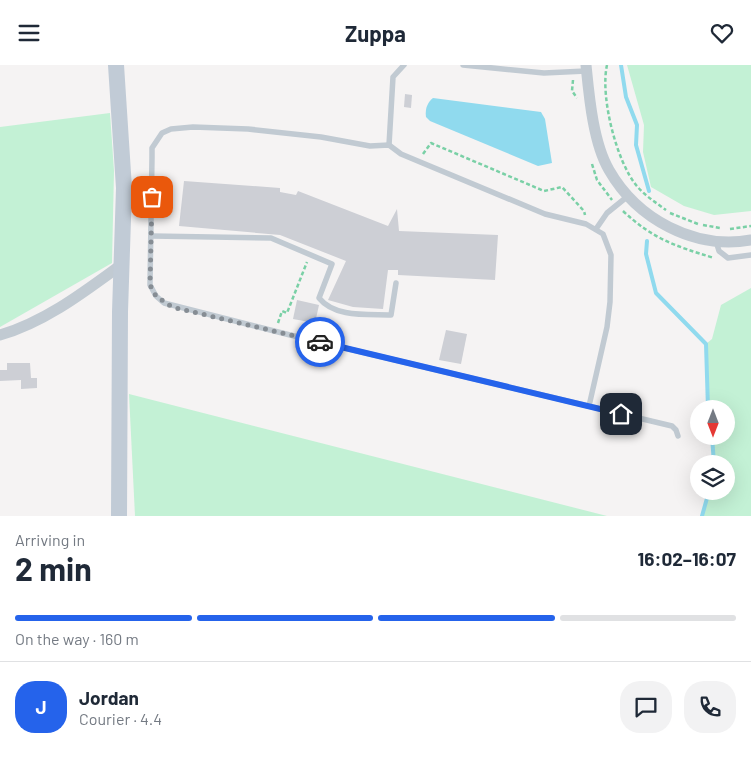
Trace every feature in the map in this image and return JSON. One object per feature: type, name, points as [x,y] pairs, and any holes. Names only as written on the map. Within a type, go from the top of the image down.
[{"type":"street","points":[[116,65],[124,188],[121,265],[120,516]]},
{"type":"street","points":[[586,68],[599,142],[608,169],[628,197],[653,219],[682,233],[716,241],[751,240]]},
{"type":"street","points":[[0,335],[12,331],[73,299],[121,265]]},
{"type":"lane","points":[[388,145],[393,77],[404,65]]},
{"type":"lane","points":[[463,65],[544,73],[586,68]]},
{"type":"lane","points":[[589,406],[607,327],[611,275],[611,255],[608,244],[596,229],[586,224],[545,214],[401,154],[388,145],[370,146],[320,137],[248,129],[171,129],[162,133],[152,148],[150,285],[156,296],[164,303],[275,331],[672,426],[678,436]]},
{"type":"lane","points":[[596,229],[607,213],[628,197]]},
{"type":"lane","points":[[152,237],[271,238],[332,264],[319,298],[325,305],[349,314],[391,315],[396,283]]},
{"type":"lane","points":[[716,241],[719,251],[728,258],[751,255]]},
{"type":"path","points":[[607,65],[605,74],[612,129],[622,160],[635,184],[670,213],[699,225],[727,229],[751,226]]},
{"type":"path","points":[[420,161],[431,143],[544,191],[562,187],[584,211],[586,224]]},
{"type":"path","points":[[275,331],[282,311],[287,313],[310,254]]},
{"type":"green space","points":[[627,65],[751,65],[751,211],[714,215],[684,206],[651,187],[643,152],[644,125]]},
{"type":"green space","points":[[110,113],[114,171],[112,263],[0,327],[0,127]]},
{"type":"green space","points":[[751,288],[751,516],[702,516],[706,500],[735,500],[735,455],[713,455],[713,445],[735,445],[735,400],[708,400],[706,344],[712,339],[721,305]]},
{"type":"green space","points":[[129,394],[607,516],[135,516]]},
{"type":"water","points":[[433,98],[541,112],[545,119],[552,163],[538,166],[430,121],[426,117],[426,111],[428,104]]},
{"type":"building","points":[[405,94],[412,95],[411,108],[404,107]]},
{"type":"building","points":[[184,181],[280,188],[280,192],[296,195],[298,191],[388,226],[397,209],[399,231],[498,235],[495,280],[398,275],[398,270],[388,270],[383,309],[353,307],[328,300],[346,261],[280,235],[179,226]]},
{"type":"building","points":[[297,300],[319,305],[315,323],[293,319]]},
{"type":"building","points":[[446,330],[467,334],[461,364],[439,360]]},
{"type":"building","points":[[7,363],[30,363],[31,378],[37,378],[37,388],[21,389],[21,380],[0,381],[0,370],[7,370]]},
{"type":"waterway","points":[[621,65],[626,97],[637,125],[636,145],[649,191]]},
{"type":"waterway","points":[[647,241],[646,254],[656,293],[706,344],[708,400]]},
{"type":"waterway","points":[[713,445],[713,455]]},
{"type":"waterway","points":[[702,516],[706,500]]},
{"type":"way so far","points":[[152,197],[150,285],[156,296],[164,303],[172,307],[320,342]]},
{"type":"route","points":[[320,342],[621,414]]}]
